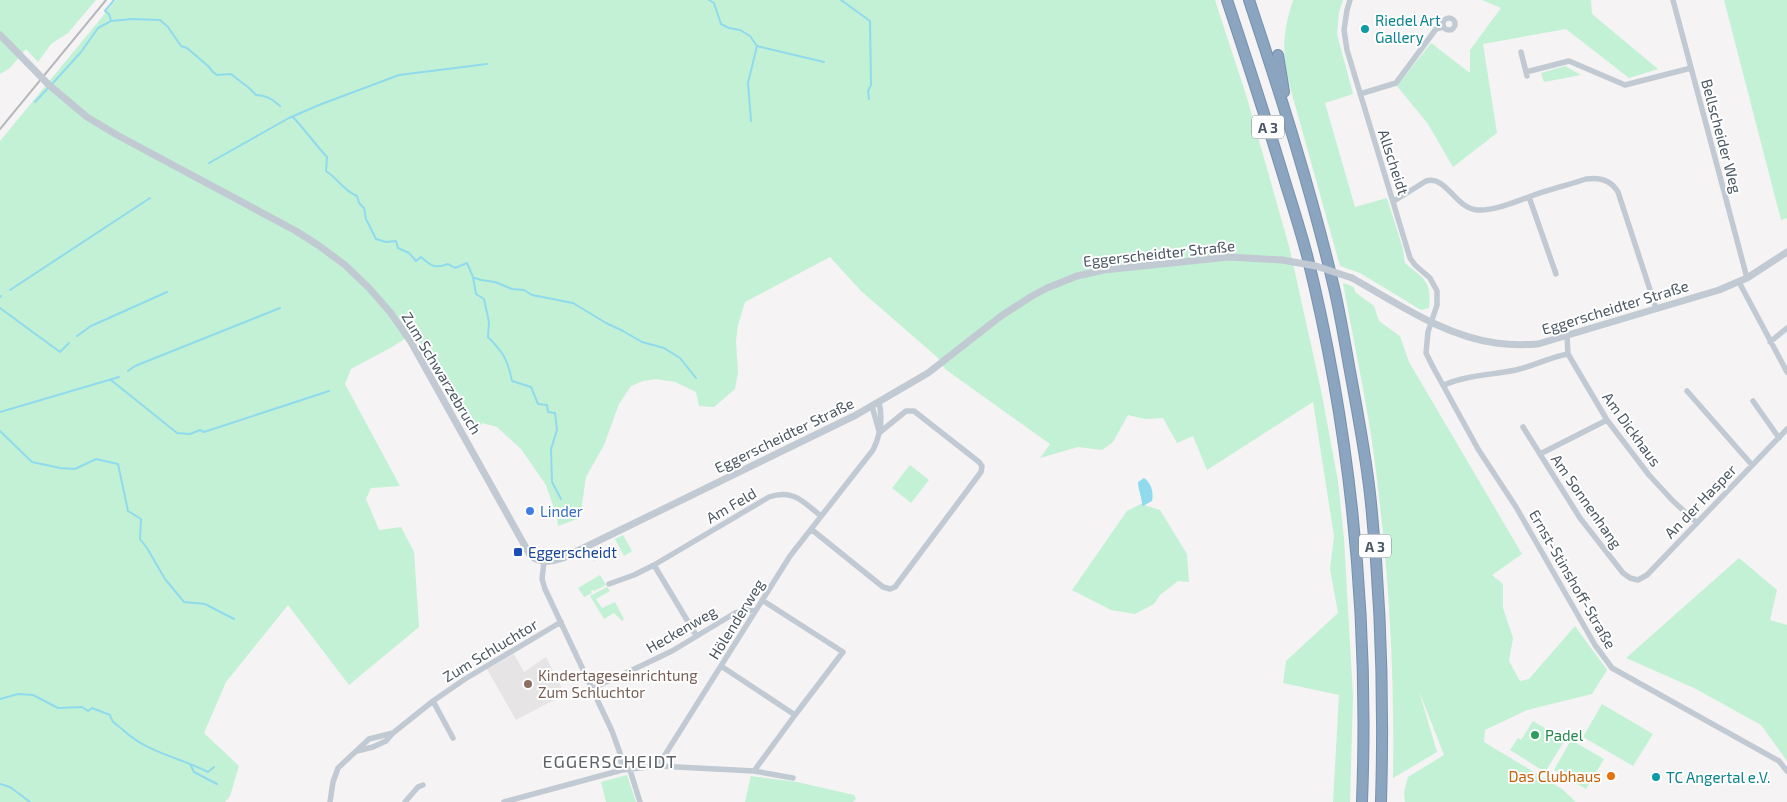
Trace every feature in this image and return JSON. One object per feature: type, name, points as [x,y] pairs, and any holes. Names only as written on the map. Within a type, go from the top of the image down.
[{"type":"highway","name":"A 3","points":[[1227,0],[1270,130],[1307,254],[1336,400],[1350,495],[1360,604],[1364,701],[1362,802]]},
{"type":"highway","name":"A 3","points":[[1249,0],[1290,125],[1313,206],[1335,293],[1355,397],[1370,492],[1380,614],[1383,706],[1381,802]]},
{"type":"highway","points":[[1278,55],[1290,125]]},
{"type":"street","name":"Allscheidt","points":[[1350,0],[1344,30],[1347,50],[1410,258],[1430,278],[1437,292],[1437,305],[1432,322]]},
{"type":"street","name":"Bellscheider Weg","points":[[1673,0],[1747,278]]},
{"type":"street","points":[[1360,94],[1396,83],[1436,29],[1443,27]]},
{"type":"street","name":"Zum Schwarzebruch","points":[[0,35],[49,85],[87,116],[117,135],[296,231],[345,265],[369,288],[390,312],[411,342],[530,555],[535,560],[544,562]]},
{"type":"street","points":[[1521,52],[1526,74],[1569,61],[1625,85],[1691,68]]},
{"type":"street","points":[[1394,201],[1432,179],[1439,181],[1457,200],[1475,210],[1485,210],[1594,178],[1608,182],[1618,192],[1656,308]]},
{"type":"street","points":[[1528,197],[1556,274]]},
{"type":"street","name":"Eggerscheidter Straße","points":[[544,562],[554,562],[563,558],[800,444],[880,402],[928,373],[994,322],[1032,296],[1077,276],[1104,270],[1211,258],[1248,257],[1282,260],[1316,266],[1352,278],[1453,332],[1494,343],[1519,345],[1538,344],[1566,337],[1719,290],[1747,278],[1787,252]]},
{"type":"street","points":[[1739,282],[1787,372]]},
{"type":"street","name":"Ernst-Stinshoff-Straße","points":[[1432,322],[1427,338],[1426,353],[1478,449],[1516,507],[1595,645],[1612,668],[1779,761],[1787,771]]},
{"type":"street","points":[[1770,342],[1787,328]]},
{"type":"street","name":"Am Dickhaus","points":[[1566,337],[1568,354],[1607,420],[1649,475],[1697,523]]},
{"type":"street","name":"Eggerscheidter Straße","points":[[1444,385],[1458,379],[1500,373],[1534,365],[1551,357],[1568,354]]},
{"type":"street","points":[[1687,391],[1752,465]]},
{"type":"street","points":[[1753,401],[1779,438]]},
{"type":"street","name":"Hölenderweg","points":[[658,766],[790,556],[871,453],[877,440],[882,419],[880,402]]},
{"type":"street","points":[[811,529],[883,587],[890,589],[895,587],[982,469],[979,462],[914,411],[906,411],[879,433],[872,406]]},
{"type":"street","points":[[1540,454],[1607,420]]},
{"type":"street","name":"Am Sonnenhang","points":[[1524,427],[1580,518],[1623,573],[1630,578],[1638,580]]},
{"type":"street","name":"An der Hasper","points":[[1638,580],[1648,575],[1787,429]]},
{"type":"street","name":"Am Feld","points":[[609,584],[634,575],[769,497],[778,494],[796,496],[821,516]]},
{"type":"street","points":[[544,562],[542,579],[612,731],[620,754],[622,770]]},
{"type":"street","points":[[654,564],[696,636]]},
{"type":"street","points":[[754,770],[843,652],[762,600]]},
{"type":"street","name":"Heckenweg","points":[[593,688],[645,664],[740,611],[755,611]]},
{"type":"street","name":"Zum Schluchtor","points":[[330,802],[335,774],[338,768],[357,751],[386,741],[392,733],[433,701],[494,661],[562,622]]},
{"type":"street","points":[[721,666],[796,715]]},
{"type":"street","name":"Zum Schluchtor","points":[[433,701],[454,738]]},
{"type":"street","points":[[504,802],[622,770],[658,766],[754,770],[793,778]]},
{"type":"street","points":[[630,770],[640,802]]},
{"type":"street","points":[[404,802],[418,787],[423,785]]},
{"type":"shaded area","name":"Kindertageseinrichtung Zum Schluchtor","points":[[514,654],[524,672],[546,657],[566,696],[516,720],[487,669]]},
{"type":"green space","points":[[0,0],[96,0],[68,33],[51,44],[38,62],[26,49],[10,68],[0,74]]},
{"type":"green space","points":[[116,0],[1215,0],[1247,98],[1290,250],[1321,390],[1338,481],[1344,539],[1353,696],[1350,802],[1333,802],[1339,695],[1283,683],[1286,661],[1338,613],[1330,569],[1334,536],[1313,402],[1207,470],[1193,436],[1177,443],[1163,418],[1145,419],[1128,415],[1113,442],[1102,450],[1078,447],[1040,458],[1050,444],[945,369],[937,357],[861,291],[830,257],[745,302],[738,325],[736,341],[738,373],[735,389],[714,407],[699,406],[696,392],[675,382],[656,379],[643,381],[631,386],[619,404],[604,445],[586,477],[580,518],[558,526],[557,517],[546,485],[521,449],[497,427],[482,423],[476,433],[414,333],[351,369],[345,384],[400,486],[371,488],[366,499],[379,530],[401,527],[414,552],[419,627],[349,685],[288,605],[226,682],[204,733],[239,766],[230,796],[225,802],[0,802],[0,141]]},
{"type":"green space","points":[[1293,0],[1343,0],[1339,12],[1337,34],[1353,94],[1325,103],[1355,207],[1387,198],[1403,249],[1405,263],[1422,277],[1428,286],[1429,308],[1421,310],[1360,273],[1340,266],[1287,76],[1285,37]]},
{"type":"green space","points":[[1482,0],[1591,0],[1592,14],[1658,69],[1629,78],[1566,29],[1483,44],[1497,133],[1453,167],[1428,124],[1397,86],[1431,43],[1470,73],[1470,50],[1501,8]]},
{"type":"green space","points":[[1724,0],[1787,0],[1787,218],[1781,220]]},
{"type":"green space","points":[[1565,66],[1581,75],[1544,82],[1541,73]]},
{"type":"green space","points":[[1343,283],[1354,287],[1355,292],[1374,306],[1379,321],[1400,336],[1409,362],[1522,554],[1492,575],[1503,584],[1503,608],[1513,638],[1509,661],[1520,681],[1529,679],[1575,626],[1607,670],[1592,694],[1527,710],[1485,730],[1484,742],[1562,789],[1576,802],[1405,802],[1404,792],[1408,777],[1444,755],[1419,691],[1437,752],[1393,778],[1392,654],[1383,530],[1370,427]]},
{"type":"green space","points":[[910,465],[929,480],[911,503],[892,488]]},
{"type":"green space","points":[[1141,504],[1160,510],[1187,554],[1189,582],[1178,581],[1160,595],[1154,604],[1135,614],[1111,610],[1072,590],[1127,511]]},
{"type":"green space","points":[[623,535],[632,551],[624,556],[615,539]]},
{"type":"green space","points":[[598,548],[603,556],[594,561],[589,552]]},
{"type":"green space","points":[[1739,558],[1777,590],[1770,620],[1787,625],[1787,761],[1761,725],[1694,688],[1626,658]]},
{"type":"green space","points":[[600,575],[606,585],[591,591],[592,593],[584,597],[578,588]]},
{"type":"green space","points":[[607,587],[610,591],[596,599],[602,608],[615,602],[624,619],[622,621],[614,613],[604,619],[590,596]]},
{"type":"green space","points":[[1602,704],[1653,734],[1633,766],[1583,737]]},
{"type":"green space","points":[[1533,721],[1565,740],[1545,772],[1510,750],[1518,738],[1521,740]]},
{"type":"green space","points":[[1571,740],[1604,759],[1586,789],[1554,770]]},
{"type":"green space","points":[[627,775],[636,802],[606,802],[601,782]]},
{"type":"green space","points":[[751,776],[797,782],[854,795],[856,799],[853,802],[745,802]]},
{"type":"water","points":[[1144,478],[1150,485],[1153,498],[1152,501],[1143,506],[1138,482]]},
{"type":"waterway","points":[[52,84],[81,52],[98,28],[111,21],[109,14],[105,11],[114,0]]},
{"type":"waterway","points":[[709,0],[714,3],[721,24],[740,30],[750,36],[757,46],[824,62]]},
{"type":"waterway","points":[[841,0],[870,21],[871,85],[868,91],[869,99]]},
{"type":"waterway","points":[[111,21],[132,19],[160,20],[168,27],[181,46],[187,48],[217,75],[231,74],[256,95],[269,98],[280,106]]},
{"type":"waterway","points":[[751,121],[748,83],[757,46]]},
{"type":"waterway","points":[[209,163],[289,118],[399,75],[487,64]]},
{"type":"waterway","points":[[35,102],[49,87]]},
{"type":"waterway","points":[[293,117],[327,157],[326,171],[348,191],[357,196],[359,203],[364,208],[366,219],[376,239],[386,242],[396,241],[398,248],[409,253],[416,261],[421,257],[433,266],[448,264],[455,268],[467,263],[473,277],[476,294],[484,299],[489,322],[488,337],[498,347],[504,357],[509,367],[512,381],[531,387],[538,404],[547,405],[548,412],[555,413],[557,430],[551,449],[552,482],[561,499]]},
{"type":"waterway","points":[[10,290],[150,198]]},
{"type":"waterway","points":[[475,278],[495,282],[512,289],[524,290],[532,295],[573,303],[642,342],[664,348],[680,358],[696,378]]},
{"type":"waterway","points":[[77,336],[91,326],[167,292]]},
{"type":"waterway","points":[[0,308],[60,352],[69,343]]},
{"type":"waterway","points":[[128,371],[135,366],[280,308]]},
{"type":"waterway","points":[[0,412],[119,377]]},
{"type":"waterway","points":[[111,380],[177,433],[190,434],[200,430],[204,432],[329,391]]},
{"type":"waterway","points":[[0,431],[32,462],[75,469],[96,459],[118,464],[128,511],[141,519],[140,539],[165,579],[184,602],[205,604],[234,619]]},
{"type":"waterway","points":[[0,699],[18,694],[33,695],[58,708],[82,707],[88,711],[92,708],[110,715],[114,723],[142,744],[208,772],[214,767]]},
{"type":"waterway","points":[[190,764],[194,772],[217,784]]},
{"type":"waterway","points":[[0,784],[10,787],[30,802]]},
{"type":"railway","points":[[0,129],[106,0]]},
{"type":"place","name":"Riedel Art Gallery","points":[[1365,29]]},
{"type":"place","name":"Linder","points":[[530,511]]},
{"type":"place","name":"Eggerscheidt","points":[[518,552]]},
{"type":"place","name":"Kindertageseinrichtung Zum Schluchtor","points":[[528,684]]},
{"type":"place","name":"Padel","points":[[1535,735]]},
{"type":"place","name":"Das Clubhaus","points":[[1611,776]]},
{"type":"place","name":"TC Angertal e.V.","points":[[1656,777]]},
{"type":"district","name":"EGGERSCHEIDT","points":[[610,761]]}]
